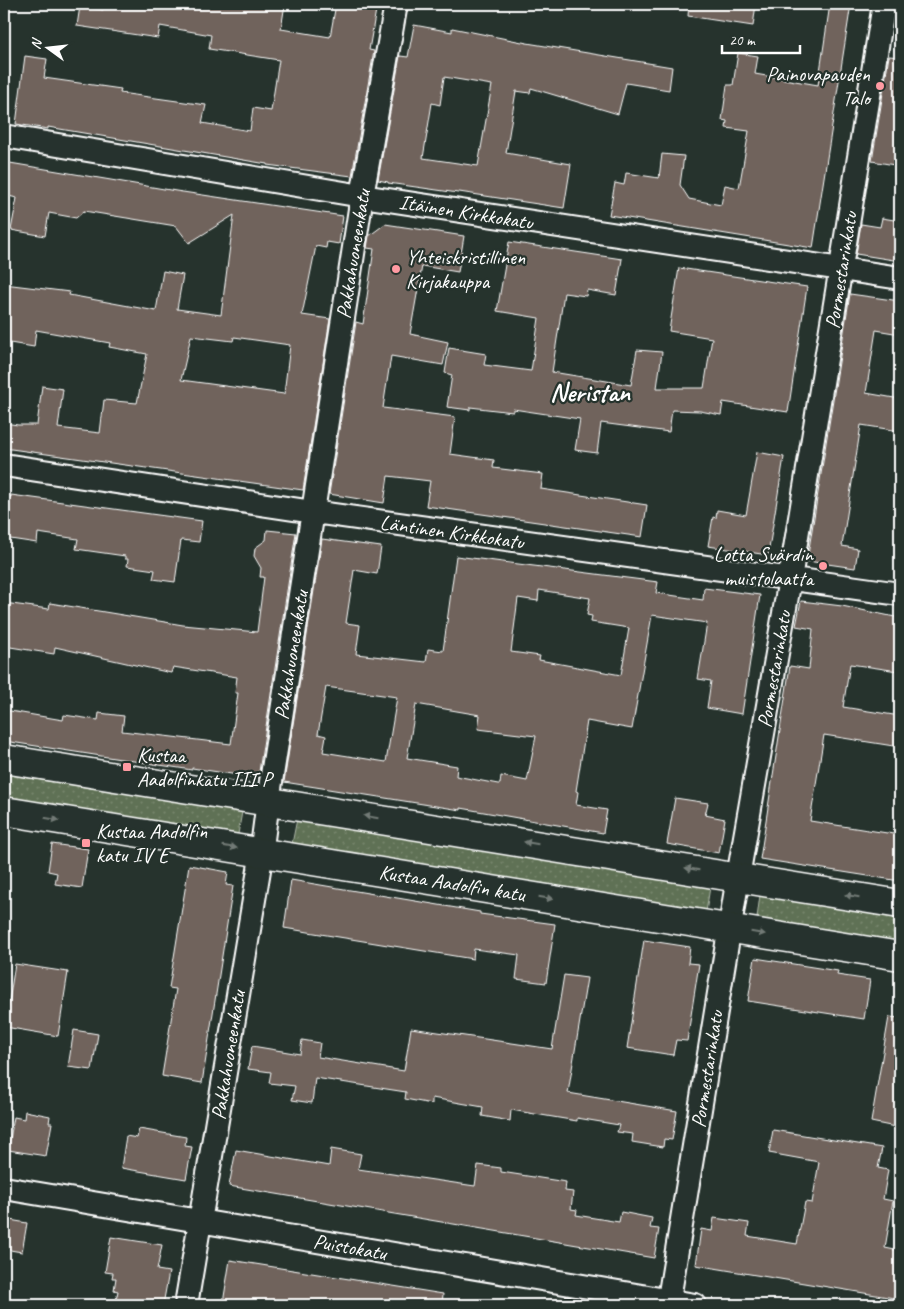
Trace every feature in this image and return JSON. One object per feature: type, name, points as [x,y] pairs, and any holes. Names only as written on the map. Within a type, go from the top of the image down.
[{"type":"main road","points":[[4,759],[268,800],[900,904]]},
{"type":"main road","name":"Kustaa Aadolfin katu","points":[[4,811],[900,956]]},
{"type":"street","name":"Pakkahuoneenkatu","points":[[186,1305],[261,852],[362,196],[396,4]]},
{"type":"street","name":"Pormestarinkatu","points":[[669,1303],[884,4]]},
{"type":"street","name":"Itäinen Kirkkokatu","points":[[4,136],[362,196],[900,278]]},
{"type":"street","name":"Läntinen Kirkkokatu","points":[[4,465],[314,512],[900,594]]},
{"type":"street","name":"Puistokatu","points":[[4,1188],[669,1303],[696,1305]]},
{"type":"green space","points":[[4,774],[242,812],[238,834],[4,797]]},
{"type":"green space","points":[[297,819],[710,887],[706,912],[292,844]]},
{"type":"green space","points":[[760,895],[900,918],[900,942],[757,918]]},
{"type":"building","points":[[103,4],[285,4],[281,29],[330,37],[336,4],[377,4],[369,50],[374,51],[352,176],[267,165],[48,127],[48,129],[16,124],[25,56],[47,59],[44,78],[121,89],[120,93],[206,105],[202,123],[250,131],[253,108],[271,111],[279,60],[209,49],[211,35],[160,26],[158,38],[77,26],[80,6],[103,10]]},
{"type":"building","points":[[689,4],[756,4],[753,26],[688,16]]},
{"type":"building","points":[[830,4],[851,4],[813,248],[609,215],[615,183],[624,185],[626,173],[659,178],[662,154],[684,156],[680,185],[689,199],[721,205],[725,185],[739,188],[749,131],[726,128],[727,121],[722,120],[727,85],[733,85],[738,53],[758,56],[755,74],[818,85]]},
{"type":"building","points":[[414,25],[452,32],[452,28],[527,43],[672,67],[669,90],[626,83],[618,114],[531,88],[530,93],[516,91],[506,153],[571,164],[564,208],[378,180],[400,56],[408,57]],"holes":[[[444,77],[492,85],[478,166],[423,158],[432,103],[440,105]]]},
{"type":"building","points":[[889,56],[900,57],[900,166],[872,161]]},
{"type":"building","points":[[4,162],[176,191],[343,216],[339,244],[327,242],[326,248],[316,246],[302,315],[330,319],[303,490],[4,448],[4,423],[37,425],[42,386],[63,389],[58,428],[100,433],[104,400],[137,403],[147,354],[109,347],[110,343],[36,330],[34,347],[4,342],[4,284],[70,292],[69,295],[156,311],[163,271],[183,275],[177,309],[221,315],[234,215],[189,243],[176,226],[84,211],[76,218],[49,213],[45,236],[11,230],[17,198],[4,195]],"holes":[[[191,336],[233,341],[234,337],[290,345],[284,394],[181,380]]]},
{"type":"building","points":[[882,218],[900,221],[900,261],[856,254],[861,224],[880,227]]},
{"type":"building","points":[[385,224],[464,236],[458,272],[422,266],[410,334],[448,342],[443,365],[391,356],[383,408],[455,417],[450,454],[494,460],[493,468],[543,474],[541,489],[647,505],[642,537],[426,506],[430,481],[388,476],[384,503],[329,494],[356,322],[363,324],[374,249],[367,248],[369,236]]},
{"type":"building","points":[[509,242],[622,259],[616,295],[587,290],[586,296],[564,293],[552,372],[631,385],[637,350],[662,352],[657,388],[704,388],[712,338],[669,331],[679,268],[807,287],[788,412],[723,402],[721,415],[700,411],[672,410],[669,432],[601,423],[597,453],[575,450],[580,419],[513,409],[513,412],[470,407],[470,410],[447,407],[452,375],[445,373],[449,348],[486,354],[484,365],[531,371],[539,318],[497,311]]},
{"type":"building","points":[[850,294],[900,301],[900,334],[876,330],[866,393],[900,399],[900,431],[861,425],[842,546],[858,549],[855,568],[807,561]]},
{"type":"building","points":[[757,452],[784,457],[768,555],[708,546],[713,517],[716,518],[717,510],[746,515]]},
{"type":"building","points":[[4,495],[202,521],[199,542],[181,540],[175,582],[153,579],[155,570],[127,566],[128,559],[125,559],[125,556],[76,549],[78,539],[38,533],[37,543],[4,538]]},
{"type":"building","points":[[267,530],[296,533],[258,778],[192,768],[192,770],[4,741],[4,710],[63,720],[64,715],[98,720],[99,713],[124,716],[122,731],[231,744],[238,693],[235,693],[237,677],[173,667],[171,673],[55,647],[54,654],[4,646],[4,603],[49,609],[50,603],[183,625],[257,632],[264,577],[260,577],[261,568],[254,556],[255,548],[266,540]]},
{"type":"building","points":[[322,539],[381,547],[377,574],[354,570],[346,623],[360,625],[356,654],[426,662],[428,649],[443,651],[456,556],[658,582],[656,593],[703,600],[704,588],[760,595],[742,714],[707,708],[711,681],[698,679],[707,623],[652,615],[632,729],[587,721],[576,791],[578,792],[576,805],[607,810],[603,833],[461,808],[461,810],[284,782]],"holes":[[[539,590],[590,598],[587,615],[592,616],[591,622],[629,628],[621,675],[539,660],[540,656],[511,652],[518,598],[538,601]],[[326,687],[397,697],[386,762],[323,752],[326,736],[318,734]],[[416,704],[480,715],[478,729],[536,736],[527,781],[501,776],[500,784],[498,784],[456,776],[457,766],[407,758]]]},
{"type":"building","points":[[801,601],[842,606],[900,618],[898,671],[850,664],[843,707],[900,716],[900,747],[824,735],[810,821],[900,835],[900,881],[760,859],[790,666],[809,669],[813,629],[796,626]]},
{"type":"building","points":[[675,798],[708,803],[705,815],[725,819],[719,853],[667,844]]},
{"type":"building","points":[[52,844],[88,849],[82,888],[55,884],[57,873],[48,871]]},
{"type":"building","points":[[189,865],[228,872],[226,885],[233,886],[202,1083],[162,1076],[176,989],[169,988]]},
{"type":"building","points":[[291,880],[480,912],[480,914],[555,924],[546,983],[516,979],[519,955],[474,949],[473,959],[284,928]]},
{"type":"building","points":[[644,940],[690,947],[688,963],[699,964],[687,1041],[676,1040],[673,1055],[627,1048]]},
{"type":"building","points":[[755,958],[838,971],[837,975],[870,980],[864,1019],[748,1001]]},
{"type":"building","points":[[15,964],[68,972],[58,1036],[5,1027]]},
{"type":"building","points":[[564,975],[587,978],[568,1093],[677,1111],[672,1140],[664,1139],[663,1147],[632,1142],[633,1134],[617,1132],[619,1125],[577,1118],[577,1121],[511,1110],[510,1121],[482,1116],[483,1107],[432,1098],[432,1104],[405,1099],[406,1092],[315,1078],[312,1103],[292,1100],[295,1086],[269,1083],[271,1072],[248,1069],[252,1046],[300,1054],[302,1040],[320,1043],[318,1057],[404,1071],[411,1028],[552,1049]]},
{"type":"building","points":[[889,1017],[900,1018],[900,1084],[897,1102],[900,1103],[900,1128],[871,1122]]},
{"type":"building","points":[[74,1030],[98,1034],[92,1070],[68,1067]]},
{"type":"building","points":[[25,1111],[50,1116],[49,1123],[52,1123],[46,1156],[8,1150],[14,1117],[24,1119]]},
{"type":"building","points":[[139,1129],[186,1137],[185,1146],[192,1147],[186,1179],[121,1168],[126,1136],[137,1138]]},
{"type":"building","points":[[773,1130],[882,1148],[878,1168],[888,1170],[883,1199],[893,1201],[885,1248],[900,1251],[900,1299],[696,1265],[701,1229],[712,1231],[714,1218],[749,1223],[747,1236],[797,1244],[805,1202],[812,1203],[819,1162],[769,1153]]},
{"type":"building","points":[[331,1149],[361,1154],[358,1169],[475,1186],[478,1165],[501,1168],[501,1172],[566,1182],[565,1191],[573,1192],[571,1209],[577,1210],[576,1215],[619,1222],[621,1212],[652,1218],[650,1228],[659,1229],[654,1258],[229,1186],[236,1150],[329,1166]]},
{"type":"building","points":[[4,1219],[27,1223],[22,1252],[4,1249]]},
{"type":"building","points":[[111,1237],[162,1245],[157,1270],[169,1272],[163,1305],[115,1305],[118,1291],[114,1290],[116,1278],[112,1278],[113,1273],[105,1272]]},
{"type":"building","points":[[230,1260],[443,1294],[442,1305],[369,1305],[350,1302],[349,1305],[239,1305],[223,1303]]},
{"type":"place","name":"Painovapauden Talo","points":[[880,86]]},
{"type":"place","name":"Yhteiskristillinen Kirjakauppa","points":[[396,269]]},
{"type":"place","name":"Lotta Svärdin muistolaatta","points":[[823,566]]},
{"type":"place","name":"Kustaa Aadolfinkatu III P","points":[[127,767]]},
{"type":"place","name":"Kustaa Aadolfin katu IV E","points":[[86,843]]},
{"type":"district","name":"Neristan","points":[[590,392]]}]
